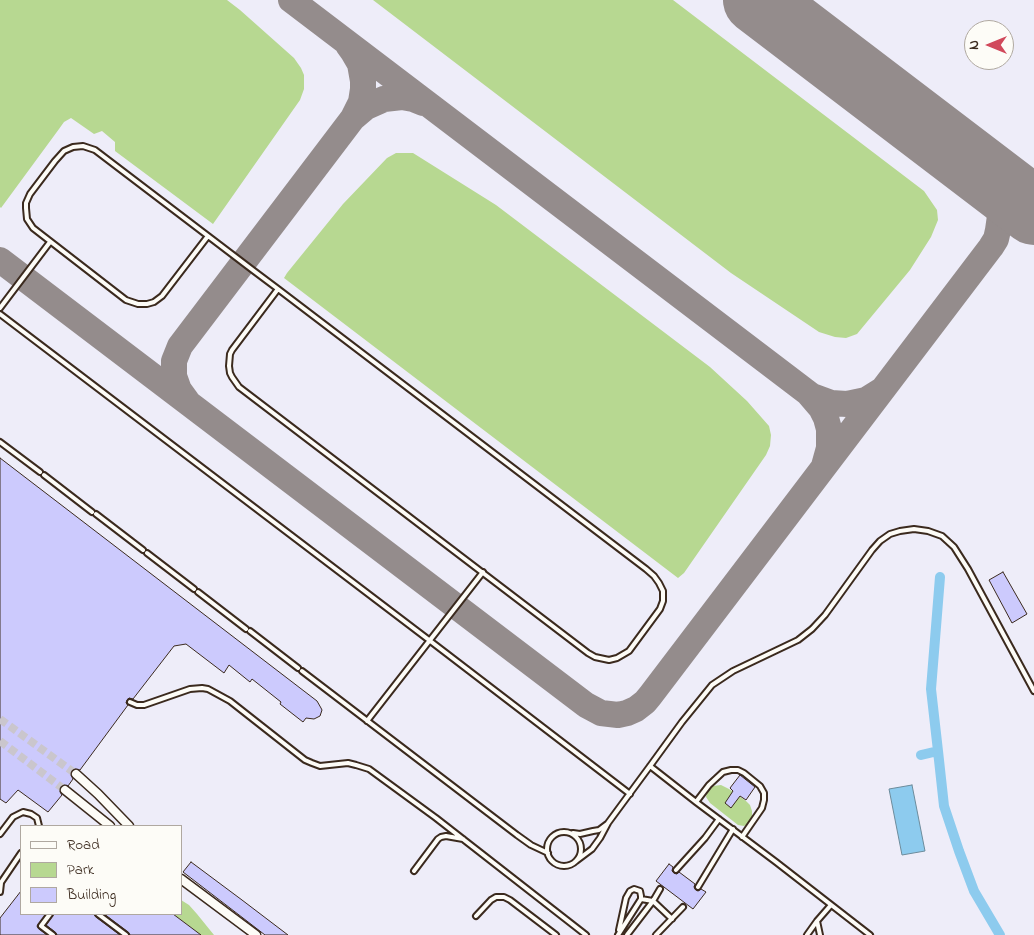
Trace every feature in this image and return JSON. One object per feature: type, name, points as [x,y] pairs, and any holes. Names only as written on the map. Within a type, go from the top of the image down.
[{"type":"street","points":[[76,774],[128,825]]},
{"type":"street","points":[[66,790],[109,825]]},
{"type":"street","points":[[182,880],[256,935]]},
{"type":"lane","points":[[208,236],[162,296],[154,302],[132,303],[32,228],[26,214],[26,203],[30,194],[60,154],[72,147],[83,146],[95,150],[278,289],[646,569],[654,576],[660,583],[663,591],[663,601],[655,618],[629,651],[609,660],[595,657],[588,653],[239,387],[232,377],[228,366],[230,354],[278,289]]},
{"type":"lane","points":[[0,308],[50,242]]},
{"type":"lane","points":[[0,314],[630,794]]},
{"type":"lane","points":[[0,442],[517,835],[531,845],[548,853]]},
{"type":"lane","points":[[608,823],[598,830],[580,834],[563,832],[556,834],[550,839],[548,846],[550,858],[558,865],[567,866],[592,849],[608,823],[712,685],[733,671],[798,640],[812,629],[825,615],[872,550],[890,534],[914,528],[928,530],[942,536],[954,547],[1034,691]]},
{"type":"lane","points":[[367,721],[483,572]]},
{"type":"lane","points":[[130,702],[144,705],[190,690],[208,689],[230,701],[305,760],[320,766],[348,763],[369,769],[436,818],[586,935]]},
{"type":"lane","points":[[650,766],[870,935]]},
{"type":"lane","points":[[696,802],[715,778],[723,772],[738,770],[744,773],[760,786],[764,793],[764,800],[762,808],[742,837]]},
{"type":"lane","points":[[0,834],[13,817],[23,812],[37,818],[39,825]]},
{"type":"lane","points":[[676,870],[705,838],[719,818]]},
{"type":"lane","points":[[698,887],[733,830]]},
{"type":"lane","points":[[570,833],[575,836],[581,845],[576,861]]},
{"type":"lane","points":[[414,871],[441,837],[463,839]]},
{"type":"lane","points":[[0,892],[0,884],[20,854]]},
{"type":"lane","points":[[634,889],[640,891],[640,899],[618,935],[626,898],[630,891],[634,889]]},
{"type":"lane","points":[[627,935],[660,889]]},
{"type":"lane","points":[[476,916],[491,900],[496,897],[504,897],[556,935]]},
{"type":"lane","points":[[640,899],[653,901],[672,919]]},
{"type":"lane","points":[[807,935],[831,905]]},
{"type":"lane","points":[[656,935],[683,907]]},
{"type":"lane","points":[[49,915],[41,926],[53,935]]},
{"type":"lane","points":[[99,915],[126,935]]},
{"type":"lane","points":[[817,921],[820,935]]},
{"type":"green space","points":[[0,0],[227,0],[294,58],[304,75],[304,89],[300,100],[213,224],[115,151],[115,142],[102,131],[94,134],[71,118],[64,122],[1,208]]},
{"type":"green space","points":[[373,0],[673,0],[924,191],[937,210],[938,220],[931,237],[910,270],[857,334],[846,338],[819,332],[731,273]]},
{"type":"green space","points":[[396,153],[413,153],[496,205],[710,367],[747,401],[769,426],[771,435],[770,446],[766,455],[684,573],[678,578],[284,278],[343,204],[387,158]]},
{"type":"green space","points":[[721,785],[750,805],[752,819],[748,824],[744,826],[738,825],[710,803],[706,797],[707,793],[713,786]]},
{"type":"green space","points":[[182,901],[189,905],[214,935],[201,935],[174,915],[182,915]]},
{"type":"water","points":[[912,785],[925,851],[902,855],[889,789]]},
{"type":"building","points":[[0,458],[317,701],[322,710],[320,716],[314,719],[306,718],[303,722],[252,679],[250,682],[229,665],[224,673],[186,644],[174,646],[133,699],[129,698],[127,700],[126,703],[128,705],[80,770],[75,769],[72,771],[73,779],[68,786],[63,785],[60,787],[62,795],[48,812],[18,790],[6,803],[0,799]]},
{"type":"building","points":[[1003,572],[1027,614],[1012,623],[989,580]]},
{"type":"building","points":[[740,775],[755,787],[746,800],[740,796],[731,808],[725,803],[733,791],[730,788]]},
{"type":"building","points":[[191,862],[288,935],[265,935],[183,872]]},
{"type":"building","points":[[669,864],[673,867],[672,871],[674,873],[677,874],[679,872],[695,884],[696,890],[701,889],[706,892],[693,909],[656,881]]},
{"type":"building","points":[[20,892],[20,915],[45,915],[37,926],[47,935],[0,935],[0,918]]},
{"type":"building","points":[[53,915],[95,915],[120,935],[57,935],[46,925]]},
{"type":"building","points":[[105,915],[174,915],[201,935],[130,935]]},
{"type":"waterway","points":[[921,755],[938,751],[931,689],[940,577]]},
{"type":"waterway","points":[[938,751],[944,806],[959,851],[974,891],[1000,935]]},
{"type":"taxiway","points":[[291,0],[812,396],[831,403],[847,404],[866,400],[882,390]]},
{"type":"taxiway","points":[[348,45],[360,64],[363,81],[361,102],[353,118]]},
{"type":"taxiway","points":[[187,401],[179,390],[174,376],[174,361],[180,346],[353,118],[366,107],[384,99],[402,97],[423,103]]},
{"type":"taxiway","points":[[0,260],[586,705],[601,713],[618,715],[636,709],[650,696],[991,247],[996,239],[998,230],[999,203],[994,188],[977,167]]},
{"type":"taxiway","points":[[809,394],[821,408],[829,429],[829,448],[824,466]]},
{"type":"runway","points":[[757,0],[1034,211]]},
{"type":"tunnel","points":[[0,719],[76,774]]},
{"type":"tunnel","points":[[0,741],[65,790]]}]
